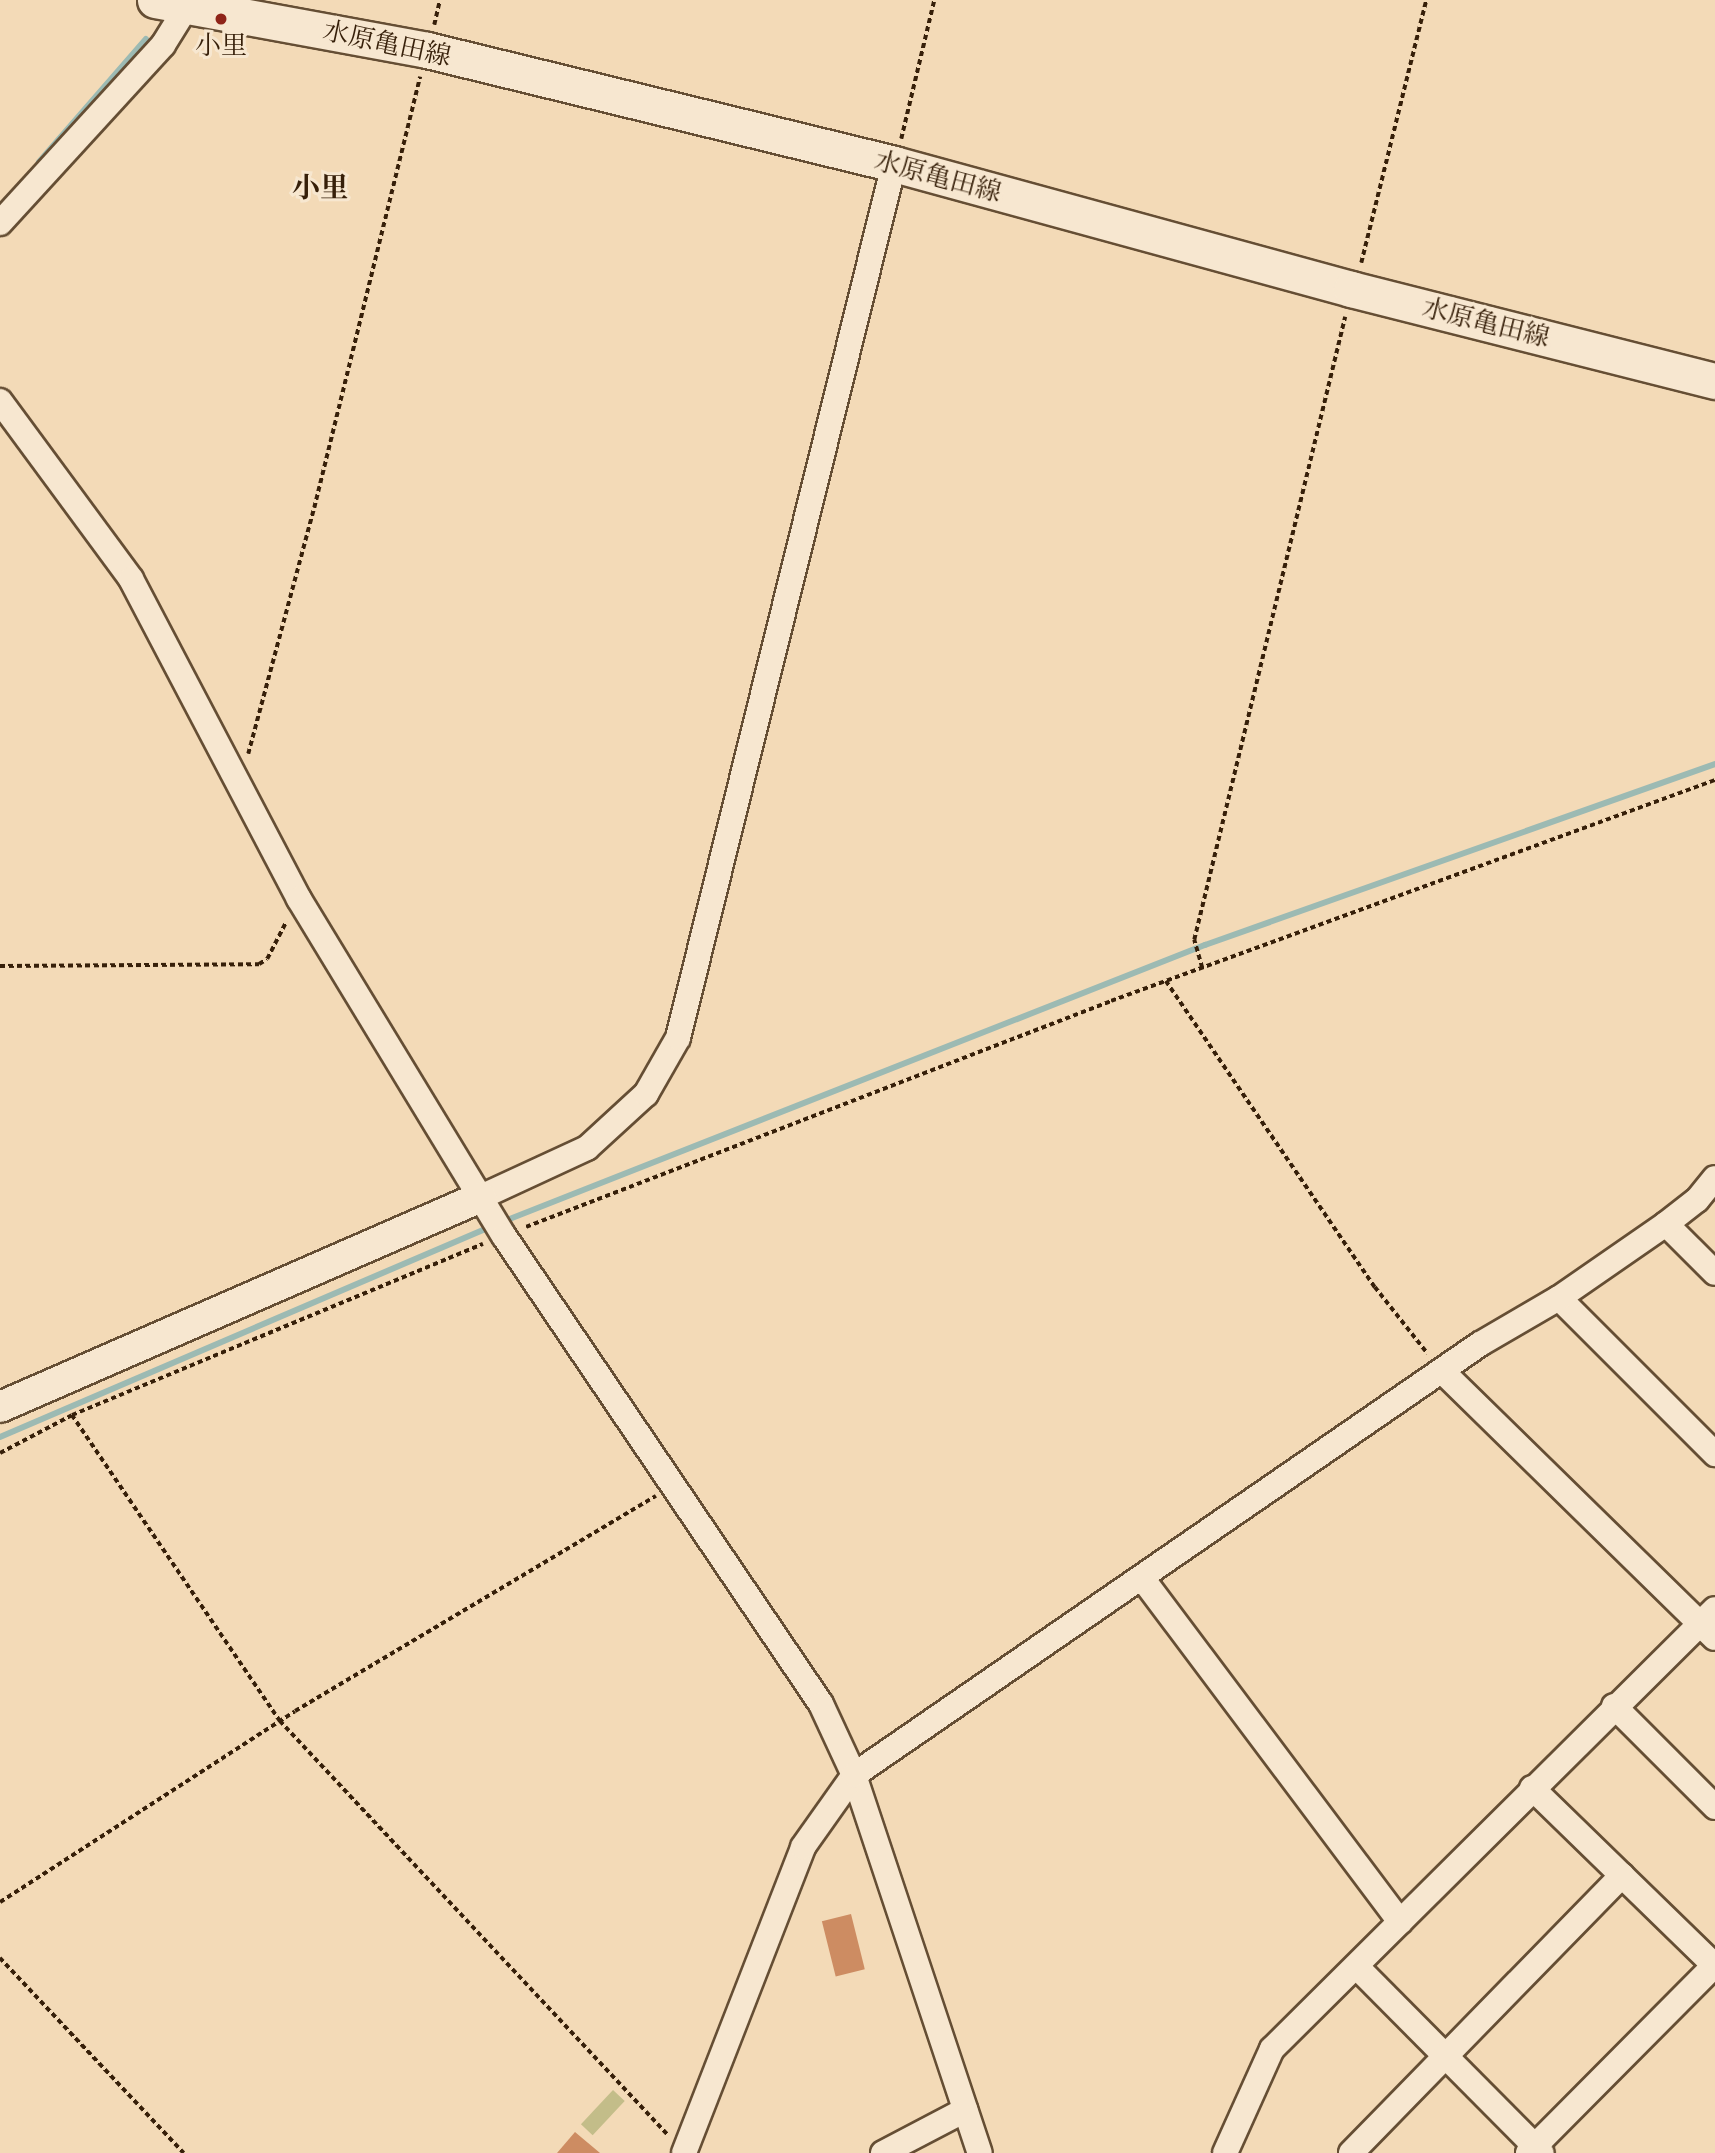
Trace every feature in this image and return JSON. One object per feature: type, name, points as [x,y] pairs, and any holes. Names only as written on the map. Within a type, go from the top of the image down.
[{"type":"main road","name":"水原亀田線","points":[[155,0],[191,3],[427,50],[894,164],[1351,289],[1715,382]]},
{"type":"street","points":[[0,223],[163,45],[191,3]]},
{"type":"street","points":[[0,1407],[481,1197],[598,1139],[646,1094],[678,1038],[894,164]]},
{"type":"street","points":[[0,401],[131,579],[299,899],[504,1236],[821,1704],[854,1775],[980,2153]]},
{"type":"street","points":[[683,2152],[803,1847],[854,1775],[1443,1372],[1559,1298],[1666,1224],[1697,1200],[1715,1178]]},
{"type":"street","points":[[1666,1224],[1715,1273]]},
{"type":"street","points":[[1559,1298],[1715,1454]]},
{"type":"street","points":[[1225,2153],[1272,2049],[1357,1967],[1614,1706],[1710,1623],[1443,1372]]},
{"type":"street","points":[[1142,1578],[1401,1922]]},
{"type":"street","points":[[1614,1706],[1715,1807]]},
{"type":"street","points":[[1357,1967],[1535,2151],[1715,1966],[1532,1788]]},
{"type":"street","points":[[1351,2153],[1622,1875]]},
{"type":"street","points":[[883,2153],[965,2110]]},
{"type":"path","points":[[894,164],[934,0]]},
{"type":"path","points":[[1202,968],[1194,940],[1351,289],[1426,0]]},
{"type":"path","points":[[235,781],[245,767],[314,508],[427,50]]},
{"type":"path","points":[[0,1453],[72,1415],[504,1236],[1166,981],[1715,780]]},
{"type":"path","points":[[0,966],[259,964],[267,959],[299,899]]},
{"type":"path","points":[[1166,981],[1375,1287],[1443,1372]]},
{"type":"path","points":[[72,1415],[280,1721],[683,2152]]},
{"type":"path","points":[[0,1902],[280,1721],[673,1486]]},
{"type":"path","points":[[0,1958],[184,2153]]},
{"type":"shaded area","points":[[613,2090],[625,2101],[593,2135],[581,2124]]},
{"type":"building","points":[[851,1914],[865,1969],[836,1977],[822,1921]]},
{"type":"building","points":[[575,2132],[600,2153],[557,2153]]},
{"type":"waterway","points":[[39,162],[146,39]]},
{"type":"waterway","points":[[502,1222],[1205,945],[1715,764]]},
{"type":"waterway","points":[[0,1437],[492,1226]]},
{"type":"place","name":"小里","points":[[221,19]]},
{"type":"district","name":"小里","points":[[320,188]]}]
